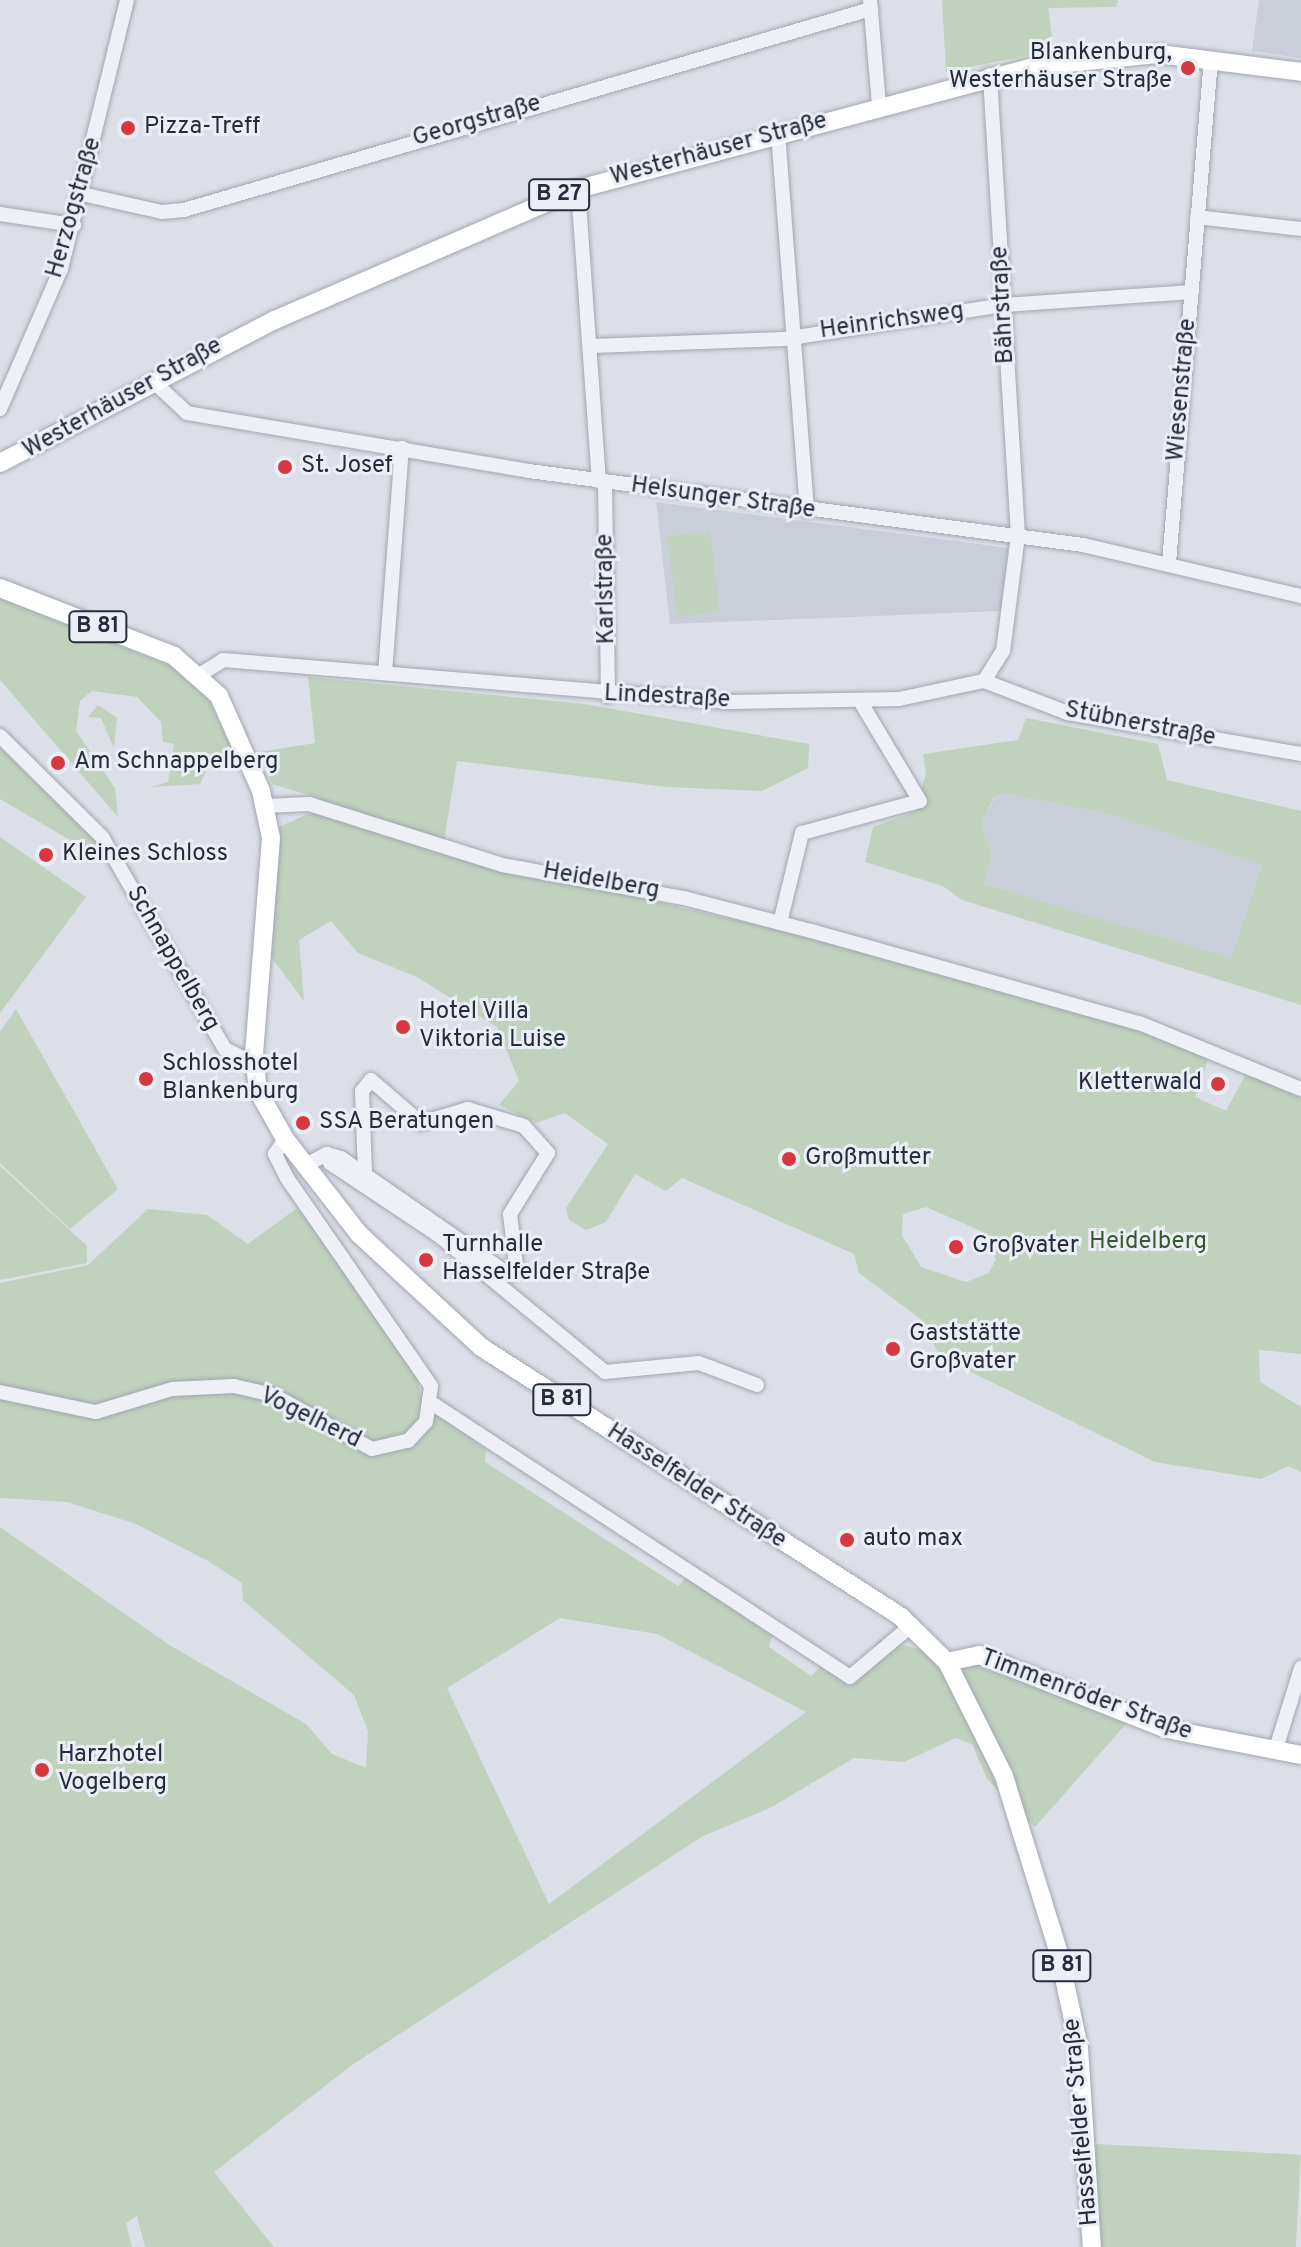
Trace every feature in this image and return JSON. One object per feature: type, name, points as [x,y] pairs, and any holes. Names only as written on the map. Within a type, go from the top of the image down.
[{"type":"main road","name":"Westerhäuser Straße","points":[[0,463],[387,267],[578,189],[990,75],[1133,54],[1211,59],[1301,72]]},
{"type":"main road","name":"Hasselfelder Straße","points":[[0,588],[153,647],[201,674],[228,712],[266,806],[272,866],[254,1064],[261,1100],[304,1166],[390,1268],[481,1347],[912,1625],[947,1662],[1004,1776],[1059,1954],[1079,2048],[1092,2247]]},
{"type":"main road","name":"Timmenröder Straße","points":[[947,1662],[979,1655],[1167,1729],[1301,1755]]},
{"type":"street","name":"Herzogstraße","points":[[0,409],[74,225],[127,0]]},
{"type":"street","name":"Georgstraße","points":[[82,194],[162,212],[184,210],[870,4]]},
{"type":"street","points":[[870,4],[879,106]]},
{"type":"street","name":"Wiesenstraße","points":[[1169,563],[1211,59]]},
{"type":"street","name":"Bährstraße","points":[[990,75],[1018,535]]},
{"type":"street","points":[[778,133],[807,511]]},
{"type":"street","name":"Karlstraße","points":[[578,189],[602,482],[608,696]]},
{"type":"street","points":[[0,214],[74,225]]},
{"type":"street","points":[[1197,217],[1301,229]]},
{"type":"street","name":"Heinrichsweg","points":[[592,346],[795,337],[1004,305],[1192,292]]},
{"type":"street","name":"Helsunger Straße","points":[[156,384],[187,413],[602,482],[807,511],[1018,535],[1169,563],[1301,596]]},
{"type":"street","points":[[385,673],[402,448]]},
{"type":"street","points":[[984,681],[1003,651],[1018,535]]},
{"type":"street","name":"Lindestraße","points":[[201,674],[223,660],[608,696],[860,701],[934,696],[984,681]]},
{"type":"street","name":"Stübnerstraße","points":[[984,681],[1068,713],[1301,754]]},
{"type":"street","points":[[780,923],[802,833],[920,801],[866,722],[860,701]]},
{"type":"street","name":"Schnappelberg","points":[[0,736],[102,837],[225,1049],[254,1064]]},
{"type":"street","name":"Heidelberg","points":[[266,806],[309,804],[502,865],[780,923],[1139,1023],[1301,1089]]},
{"type":"street","points":[[304,1166],[321,1156],[333,1154],[365,1172],[508,1274],[516,1265],[510,1214],[548,1153],[524,1126],[468,1109],[421,1123],[371,1080],[362,1091],[365,1172]]},
{"type":"street","points":[[285,1139],[275,1154],[287,1178],[423,1366],[433,1404],[850,1677],[912,1625]]},
{"type":"street","points":[[321,1156],[437,1234],[605,1372],[699,1363],[757,1385]]},
{"type":"street","name":"Vogelherd","points":[[0,1392],[96,1412],[172,1389],[234,1386],[273,1395],[372,1449],[408,1441],[433,1404]]},
{"type":"street","points":[[1275,1752],[1301,1668]]},
{"type":"shaded area","points":[[1259,0],[1301,0],[1301,58],[1252,51]]},
{"type":"shaded area","points":[[656,502],[1008,548],[1001,611],[670,624]]},
{"type":"shaded area","points":[[1007,794],[1112,815],[1262,865],[1231,959],[984,884],[992,853],[981,824],[995,797]]},
{"type":"green space","points":[[942,0],[1118,0],[1116,7],[1048,8],[1054,50],[946,72]]},
{"type":"green space","points":[[710,531],[720,611],[677,617],[667,536]]},
{"type":"green space","points":[[0,598],[174,667],[204,690],[233,750],[211,760],[200,784],[151,787],[168,782],[174,744],[163,742],[161,722],[137,697],[92,691],[80,701],[76,731],[115,788],[118,817],[0,680]]},
{"type":"green space","name":"Heidelberg","points":[[308,677],[584,704],[809,744],[808,768],[762,791],[666,787],[457,761],[442,854],[830,941],[1134,1027],[1209,1056],[1195,1097],[1226,1111],[1246,1074],[1301,1098],[1301,1354],[1259,1350],[1260,1382],[1301,1407],[1301,1472],[1288,1466],[1261,1479],[1155,1462],[940,1357],[922,1320],[859,1273],[854,1254],[682,1178],[666,1191],[635,1174],[606,1222],[586,1230],[569,1220],[566,1208],[608,1144],[565,1113],[536,1123],[499,1105],[519,1081],[497,1027],[417,977],[358,953],[331,921],[299,940],[304,1001],[272,958],[279,827],[315,811],[319,798],[272,784],[259,752],[315,743]],"holes":[[[926,1207],[981,1231],[996,1259],[989,1273],[966,1282],[921,1267],[902,1235],[903,1214]]]},
{"type":"green space","points":[[98,705],[117,718],[114,748],[101,718],[88,717]]},
{"type":"green space","points":[[1026,718],[1158,744],[1167,780],[1301,811],[1301,1005],[962,900],[943,886],[865,862],[873,827],[914,812],[926,774],[923,754],[1018,740]],"holes":[[[1007,794],[1112,815],[1262,865],[1231,958],[984,884],[992,853],[981,824],[994,797]]]},
{"type":"green space","points":[[0,748],[94,839],[109,863],[0,799]]},
{"type":"green space","points":[[0,837],[86,897],[0,1013]]},
{"type":"green space","points":[[16,1009],[118,1189],[70,1229],[0,1163],[0,1032]]},
{"type":"green space","points":[[0,1166],[87,1246],[87,1263],[0,1280]]},
{"type":"green space","points":[[297,1208],[412,1359],[423,1401],[486,1450],[485,1462],[678,1586],[687,1577],[772,1636],[769,1647],[811,1676],[822,1665],[855,1670],[880,1639],[995,1668],[1126,1724],[1035,1827],[987,1779],[972,1744],[955,1738],[904,1762],[854,1758],[770,1808],[703,1836],[352,2065],[214,2172],[274,2247],[145,2247],[137,2216],[126,2223],[132,2247],[0,2247],[0,1527],[171,1646],[306,1724],[332,1754],[366,1768],[368,1731],[354,1695],[243,1600],[242,1583],[208,1561],[136,1524],[67,1502],[0,1498],[0,1283],[88,1265],[148,1209],[207,1215],[248,1244]],"holes":[[[560,1618],[657,1634],[806,1712],[549,1904],[447,1688]]]},
{"type":"green space","points":[[1096,2144],[1301,2155],[1296,2247],[1091,2247]]},
{"type":"place","name":"Blankenburg, Westerhäuser Straße","points":[[1188,68]]},
{"type":"place","name":"Pizza-Treff","points":[[128,128]]},
{"type":"place","name":"St. Josef","points":[[285,467]]},
{"type":"place","name":"Am Schnappelberg","points":[[58,763]]},
{"type":"place","name":"Kleines Schloss","points":[[46,855]]},
{"type":"place","name":"Hotel Villa Viktoria Luise","points":[[403,1027]]},
{"type":"place","name":"Schlosshotel Blankenburg","points":[[146,1079]]},
{"type":"place","name":"Kletterwald","points":[[1218,1084]]},
{"type":"place","name":"SSA Beratungen","points":[[303,1123]]},
{"type":"place","name":"Großmutter","points":[[789,1159]]},
{"type":"place","name":"Großvater","points":[[956,1247]]},
{"type":"place","name":"Turnhalle Hasselfelder Straße","points":[[426,1260]]},
{"type":"place","name":"Gaststätte Großvater","points":[[893,1349]]},
{"type":"place","name":"auto max","points":[[847,1540]]},
{"type":"place","name":"Harzhotel Vogelberg","points":[[42,1770]]}]
